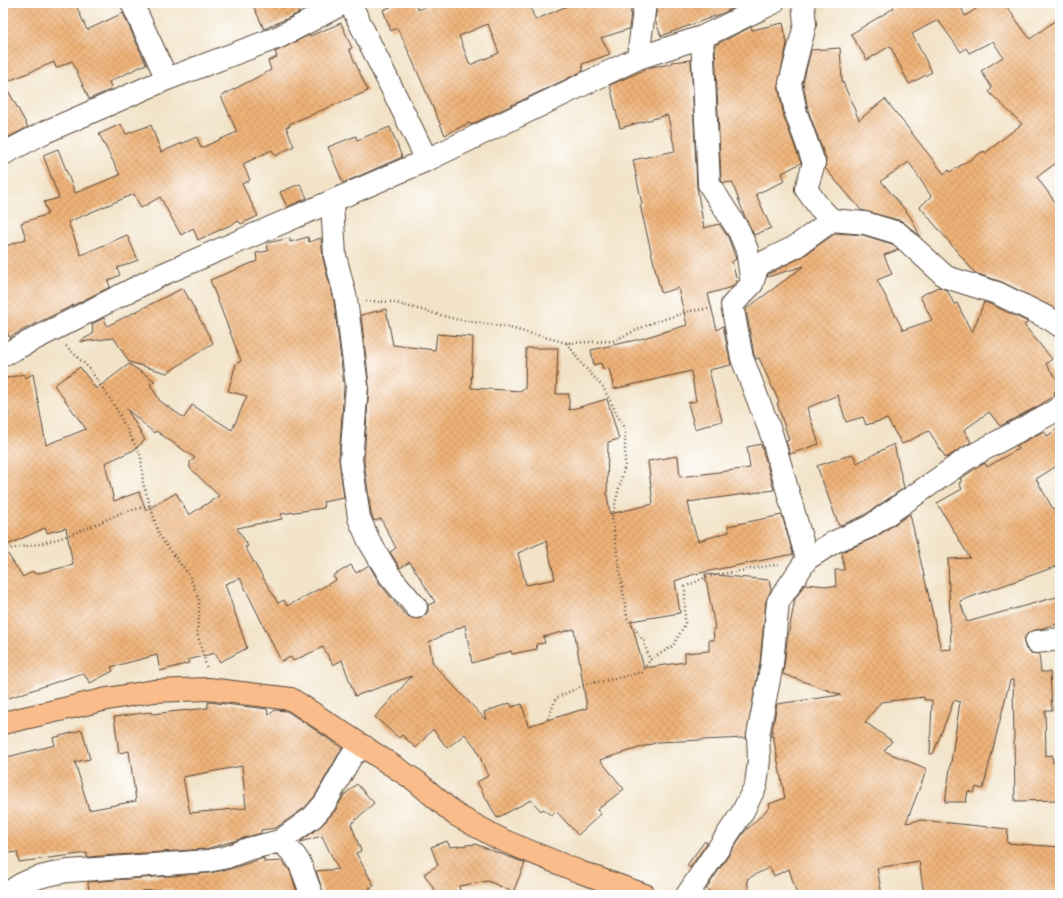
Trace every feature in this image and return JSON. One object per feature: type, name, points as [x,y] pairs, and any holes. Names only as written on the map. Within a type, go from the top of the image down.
[{"type":"main road","points":[[3,723],[107,699],[154,692],[208,689],[291,699],[416,781],[456,815],[495,837],[580,872],[639,894]]},
{"type":"street","points":[[132,3],[167,79]]},
{"type":"street","points":[[3,154],[43,133],[167,79],[279,37],[344,3]]},
{"type":"street","points":[[350,3],[427,160]]},
{"type":"street","points":[[638,58],[645,3]]},
{"type":"street","points":[[3,355],[161,276],[427,160],[638,58],[702,37],[773,3]]},
{"type":"street","points":[[803,3],[805,24],[790,83],[796,113],[814,163],[806,189],[819,207],[832,220],[865,223],[898,233],[946,277],[997,293],[1050,319],[1060,326]]},
{"type":"street","points":[[702,37],[709,184],[742,237],[747,250],[752,284]]},
{"type":"street","points":[[332,202],[335,256],[346,299],[357,386],[351,460],[359,518],[369,541],[390,576],[416,607]]},
{"type":"street","points":[[807,559],[772,436],[742,358],[732,305],[752,284],[758,265],[795,246],[832,220]]},
{"type":"street","points":[[687,895],[742,812],[756,785],[760,760],[758,735],[772,664],[778,602],[807,559],[834,542],[869,527],[968,458],[1060,407]]},
{"type":"street","points":[[1036,642],[1060,639]]},
{"type":"street","points":[[8,895],[10,891],[47,875],[68,871],[208,861],[227,857],[248,849],[280,841],[313,817],[325,803],[352,755],[365,747]]},
{"type":"street","points":[[280,841],[295,854],[304,869],[312,895]]},
{"type":"path","points":[[346,299],[392,302],[455,319],[506,327],[567,343],[613,341],[652,323],[690,311],[732,305]]},
{"type":"path","points":[[50,332],[89,368],[114,405],[141,456],[143,482],[160,536],[189,575],[199,599],[199,616],[196,632],[206,664],[208,689]]},
{"type":"path","points":[[567,343],[581,363],[603,387],[625,430],[626,465],[612,518],[627,618],[643,640],[650,660]]},
{"type":"path","points":[[3,550],[39,544],[61,538],[122,513],[151,505]]},
{"type":"path","points":[[548,719],[556,698],[586,684],[642,672],[650,660],[673,646],[684,624],[685,587],[706,577],[807,559]]},
{"type":"building","points":[[3,3],[75,3],[87,30],[123,13],[146,64],[109,82],[112,89],[89,99],[72,61],[56,68],[54,62],[4,83],[28,127],[3,140]]},
{"type":"building","points":[[252,3],[294,3],[299,13],[264,29]]},
{"type":"building","points":[[400,3],[415,3],[418,10],[435,3],[529,3],[535,20],[574,3],[629,3],[631,11],[629,29],[601,38],[610,54],[582,64],[583,71],[470,125],[469,123],[445,135],[402,37],[397,28],[391,31],[383,10]],"holes":[[[488,24],[499,53],[470,65],[459,36]]]},
{"type":"building","points":[[669,3],[678,3],[679,8],[710,3],[743,3],[723,13],[661,36],[655,20],[657,7]]},
{"type":"building","points":[[891,3],[959,3],[965,16],[985,3],[1004,3],[1030,39],[1060,17],[1060,160],[1037,177],[1060,209],[1060,311],[1002,282],[975,273],[920,207],[931,196],[909,162],[881,181],[910,216],[920,236],[902,221],[861,210],[825,168],[826,159],[808,110],[803,83],[811,50],[840,48],[842,80],[859,120],[885,99],[944,174],[949,170],[950,172],[984,151],[985,153],[1022,124],[989,92],[992,88],[981,71],[1003,57],[993,41],[969,53],[966,48],[961,52],[938,20],[912,34],[932,72],[909,84],[890,46],[867,60],[851,34],[894,8]]},
{"type":"building","points":[[341,23],[352,48],[349,49],[368,91],[289,124],[290,126],[286,127],[294,146],[275,156],[272,150],[243,164],[250,180],[242,184],[258,216],[241,224],[239,221],[198,240],[193,228],[181,235],[160,197],[141,208],[134,194],[68,222],[81,255],[127,235],[138,260],[117,268],[120,275],[108,281],[110,287],[9,337],[3,319],[3,247],[26,239],[21,223],[48,214],[44,202],[59,198],[43,155],[58,149],[75,193],[120,175],[99,134],[121,124],[126,134],[151,125],[161,152],[197,137],[201,148],[237,132],[221,96],[271,70],[268,61],[277,57],[275,52],[309,35],[310,36]]},
{"type":"building","points":[[783,23],[787,44],[778,85],[784,117],[801,163],[782,173],[785,181],[756,194],[771,228],[754,235],[745,217],[732,182],[723,183],[721,180],[715,45],[751,27],[752,30]]},
{"type":"building","points":[[691,60],[697,188],[704,228],[719,224],[728,237],[736,259],[732,262],[737,281],[732,287],[708,294],[717,330],[723,326],[731,365],[709,370],[722,421],[695,429],[688,403],[696,401],[691,371],[614,389],[609,368],[603,369],[601,363],[594,365],[591,350],[640,339],[687,325],[678,288],[661,293],[640,205],[642,204],[633,160],[675,151],[669,121],[667,115],[620,128],[610,85],[651,67],[671,64],[671,62]]},
{"type":"building","points":[[390,127],[402,157],[343,183],[328,147],[356,136],[357,140]]},
{"type":"building","points":[[300,184],[307,198],[287,207],[280,192]]},
{"type":"building","points":[[836,233],[863,235],[892,244],[898,250],[884,255],[892,274],[877,280],[903,330],[932,320],[920,296],[938,287],[947,290],[954,304],[957,303],[972,333],[984,302],[1028,322],[1024,325],[1052,359],[1046,364],[1060,383],[1060,387],[1054,392],[1055,394],[1040,405],[1000,426],[989,412],[964,430],[971,442],[946,458],[929,431],[902,444],[887,419],[866,425],[863,417],[846,422],[838,395],[807,408],[819,444],[790,454],[786,441],[789,440],[777,403],[779,402],[759,358],[756,359],[754,355],[746,309],[804,266],[767,277],[768,274],[802,257]]},
{"type":"building","points":[[308,237],[309,242],[321,238],[323,259],[334,301],[344,386],[339,459],[344,498],[323,502],[324,508],[281,514],[282,519],[237,528],[248,546],[245,547],[278,603],[284,600],[287,606],[336,580],[333,576],[351,565],[356,573],[369,565],[380,584],[406,616],[419,619],[428,612],[428,605],[435,602],[410,562],[400,568],[390,552],[396,548],[381,519],[374,521],[371,513],[364,460],[369,385],[361,315],[386,309],[393,345],[435,350],[437,334],[473,337],[471,388],[522,391],[522,389],[525,389],[526,348],[558,348],[556,394],[569,394],[569,410],[607,399],[619,439],[608,442],[607,495],[610,514],[653,504],[648,461],[678,456],[680,477],[750,468],[747,447],[761,444],[774,490],[688,502],[692,522],[698,541],[729,532],[728,526],[782,515],[793,554],[695,574],[675,581],[680,613],[631,621],[644,668],[685,662],[685,653],[709,651],[709,640],[714,640],[713,629],[715,628],[705,574],[769,580],[771,590],[766,601],[760,662],[746,738],[658,742],[600,760],[624,789],[597,810],[601,814],[578,835],[556,811],[552,816],[543,809],[541,811],[531,800],[497,818],[477,782],[488,776],[476,748],[465,734],[447,748],[433,729],[416,748],[402,735],[399,738],[375,717],[412,676],[355,696],[342,660],[333,665],[323,647],[293,661],[291,657],[281,661],[240,578],[225,584],[247,648],[220,662],[215,653],[188,660],[189,663],[160,671],[157,655],[111,667],[113,671],[90,683],[83,673],[3,700],[3,547],[3,416],[9,415],[3,390],[3,379],[24,374],[25,378],[33,374],[46,445],[86,429],[54,385],[80,367],[96,389],[129,364],[155,381],[150,384],[160,401],[184,418],[192,405],[232,430],[247,396],[228,391],[236,364],[241,361],[210,280],[257,261],[256,253],[268,251],[267,243],[290,238],[290,242]],"holes":[[[127,409],[154,433],[156,431],[195,458],[190,462],[190,468],[219,496],[189,515],[176,493],[146,510],[139,492],[114,501],[105,463],[134,450],[145,440]],[[45,528],[47,533],[66,528],[73,565],[35,574],[33,571],[23,577],[3,547]],[[546,541],[555,579],[526,585],[518,553]],[[465,625],[472,663],[511,651],[512,654],[537,649],[536,644],[545,643],[543,637],[574,629],[587,708],[528,726],[522,704],[512,707],[510,703],[484,712],[486,720],[433,664],[429,642]]]},
{"type":"building","points":[[183,288],[213,343],[167,373],[129,362],[114,338],[80,342],[93,334],[92,324],[104,318],[107,326]]},
{"type":"building","points":[[1060,427],[1060,464],[1036,479],[1053,509],[1060,505],[1060,565],[960,601],[967,622],[1060,596],[1060,623],[1029,632],[1025,637],[1024,643],[1026,649],[1031,653],[1039,654],[1041,672],[1050,672],[1052,710],[1045,710],[1046,756],[1052,755],[1053,763],[1060,762],[1060,800],[1015,801],[1013,680],[1010,680],[983,789],[976,787],[974,793],[968,791],[966,802],[945,802],[960,702],[954,700],[933,754],[930,754],[932,700],[924,700],[924,697],[881,702],[865,722],[892,741],[884,751],[927,769],[906,823],[921,820],[1008,829],[1007,843],[1060,847],[1060,895],[924,895],[919,861],[877,868],[882,895],[797,895],[789,869],[774,876],[770,867],[747,879],[749,895],[716,895],[706,889],[745,831],[770,807],[769,804],[785,798],[773,736],[771,737],[777,704],[841,695],[783,674],[787,641],[795,599],[805,584],[836,587],[835,570],[844,570],[842,552],[876,537],[910,514],[941,650],[951,649],[948,559],[970,558],[937,503],[962,489],[959,483],[962,482],[960,479],[975,469],[985,463],[987,467],[1018,449],[1016,446],[1044,431],[1047,436]]},
{"type":"building","points":[[894,444],[904,488],[863,516],[839,526],[817,466],[853,454],[857,463]]},
{"type":"building","points":[[208,702],[267,709],[269,715],[275,710],[287,711],[342,748],[315,796],[304,808],[276,828],[261,830],[261,833],[206,849],[87,857],[87,853],[19,862],[17,852],[3,854],[3,758],[55,745],[53,738],[82,730],[90,759],[75,762],[89,810],[136,801],[129,751],[119,753],[114,717],[151,712],[151,714],[208,708]],"holes":[[[242,766],[246,808],[190,813],[183,777]]]},
{"type":"building","points":[[357,784],[374,803],[351,824],[361,851],[356,853],[374,886],[369,888],[373,895],[324,895],[316,871],[338,869],[322,836],[300,842],[322,825],[335,811],[344,795]]},
{"type":"building","points":[[447,841],[450,847],[475,844],[525,863],[513,892],[488,881],[459,886],[461,895],[438,895],[424,874],[438,865],[431,847]]},
{"type":"building","points":[[705,841],[707,843],[690,868],[687,865]]},
{"type":"building","points":[[264,858],[264,862],[282,861],[290,871],[298,895],[172,895],[172,889],[142,891],[142,895],[89,895],[88,882],[209,873],[230,869]]}]
